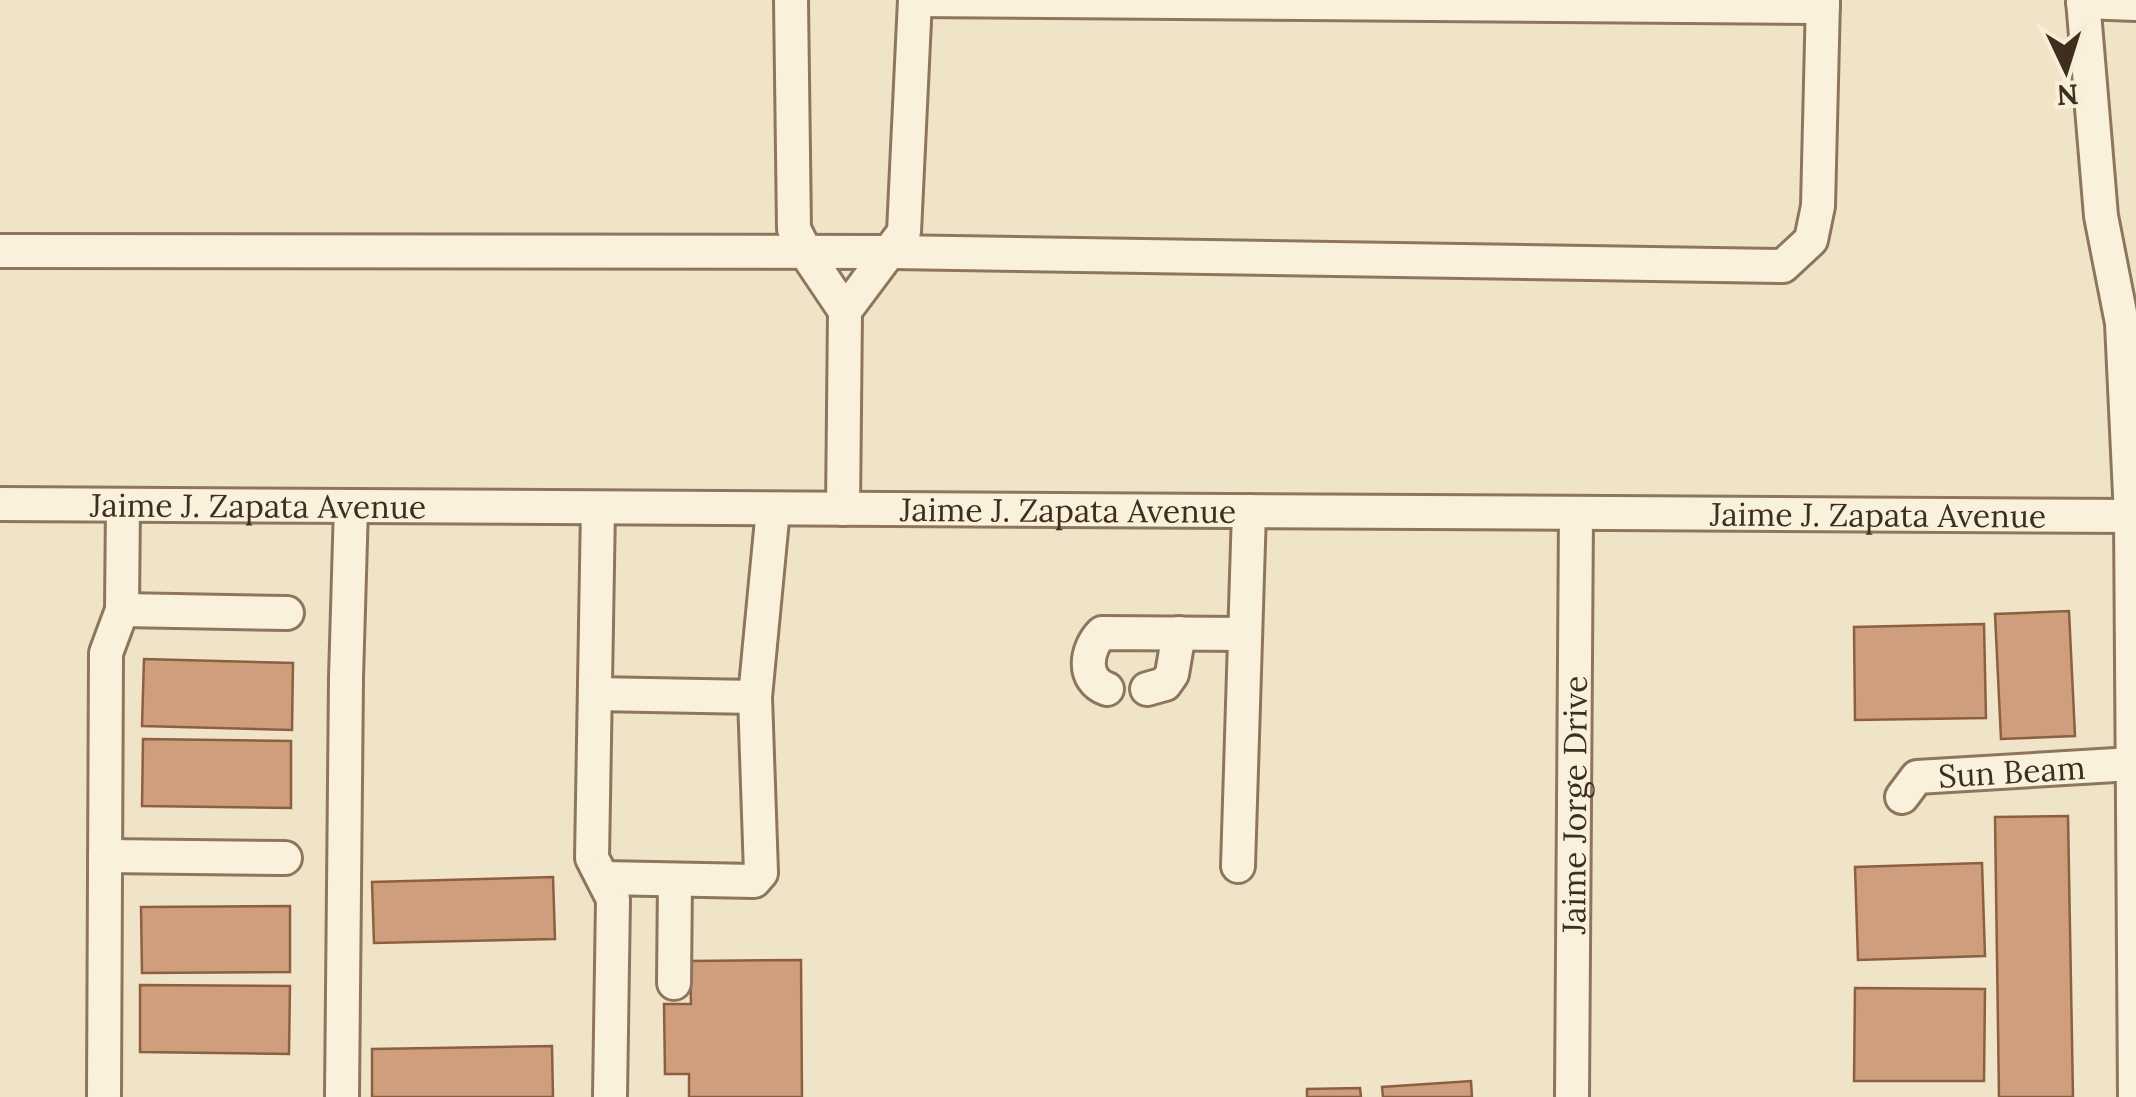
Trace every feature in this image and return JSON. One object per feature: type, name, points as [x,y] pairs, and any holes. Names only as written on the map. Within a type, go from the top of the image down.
[{"type":"street","points":[[791,0],[794,229],[845,311],[843,509]]},
{"type":"street","points":[[0,251],[890,252],[1783,266],[1811,240],[1818,206],[1823,4],[915,0],[904,232],[890,252],[845,311]]},
{"type":"street","points":[[2135,1097],[2134,516],[2122,323],[2102,216],[2083,1],[2136,4]]},
{"type":"street","name":"Jaime J. Zapata Avenue","points":[[0,504],[2134,516]]},
{"type":"street","points":[[104,1097],[106,653],[122,610],[124,505]]},
{"type":"street","points":[[342,1097],[351,506]]},
{"type":"street","points":[[598,508],[592,858],[614,899],[610,1097]]},
{"type":"street","points":[[603,878],[754,881],[761,873],[755,697],[773,509]]},
{"type":"street","points":[[1238,866],[1249,511]]},
{"type":"street","name":"Jaime Jorge Drive","points":[[1572,1097],[1576,513]]},
{"type":"street","points":[[122,610],[287,614]]},
{"type":"street","points":[[1107,689],[1100,687],[1090,673],[1088,658],[1102,633],[1245,634]]},
{"type":"street","points":[[1147,690],[1165,684],[1172,674],[1180,633]]},
{"type":"street","points":[[595,694],[755,697]]},
{"type":"street","name":"Sun Beam","points":[[1902,797],[1917,776],[2132,764]]},
{"type":"street","points":[[105,856],[286,858]]},
{"type":"street","points":[[674,983],[675,880]]},
{"type":"building","points":[[2069,611],[2075,736],[2001,739],[1995,614]]},
{"type":"building","points":[[1984,624],[1986,718],[1855,720],[1854,627]]},
{"type":"building","points":[[144,659],[293,663],[292,730],[142,726]]},
{"type":"building","points":[[143,739],[291,741],[291,808],[142,806]]},
{"type":"building","points":[[2068,816],[2073,1097],[1999,1097],[1995,817]]},
{"type":"building","points":[[1982,863],[1985,956],[1858,960],[1855,867]]},
{"type":"building","points":[[553,877],[555,939],[374,943],[372,882]]},
{"type":"building","points":[[290,906],[290,972],[142,973],[141,907]]},
{"type":"building","points":[[801,960],[802,1097],[689,1097],[689,1074],[665,1074],[664,1004],[691,1004],[690,961]]},
{"type":"building","points":[[140,985],[290,986],[289,1054],[140,1052]]},
{"type":"building","points":[[1855,988],[1985,989],[1984,1081],[1854,1081]]},
{"type":"building","points":[[552,1046],[553,1097],[372,1097],[372,1049]]},
{"type":"building","points":[[1471,1081],[1472,1097],[1383,1097],[1382,1087]]},
{"type":"building","points":[[1360,1088],[1361,1097],[1307,1097],[1307,1089]]}]
